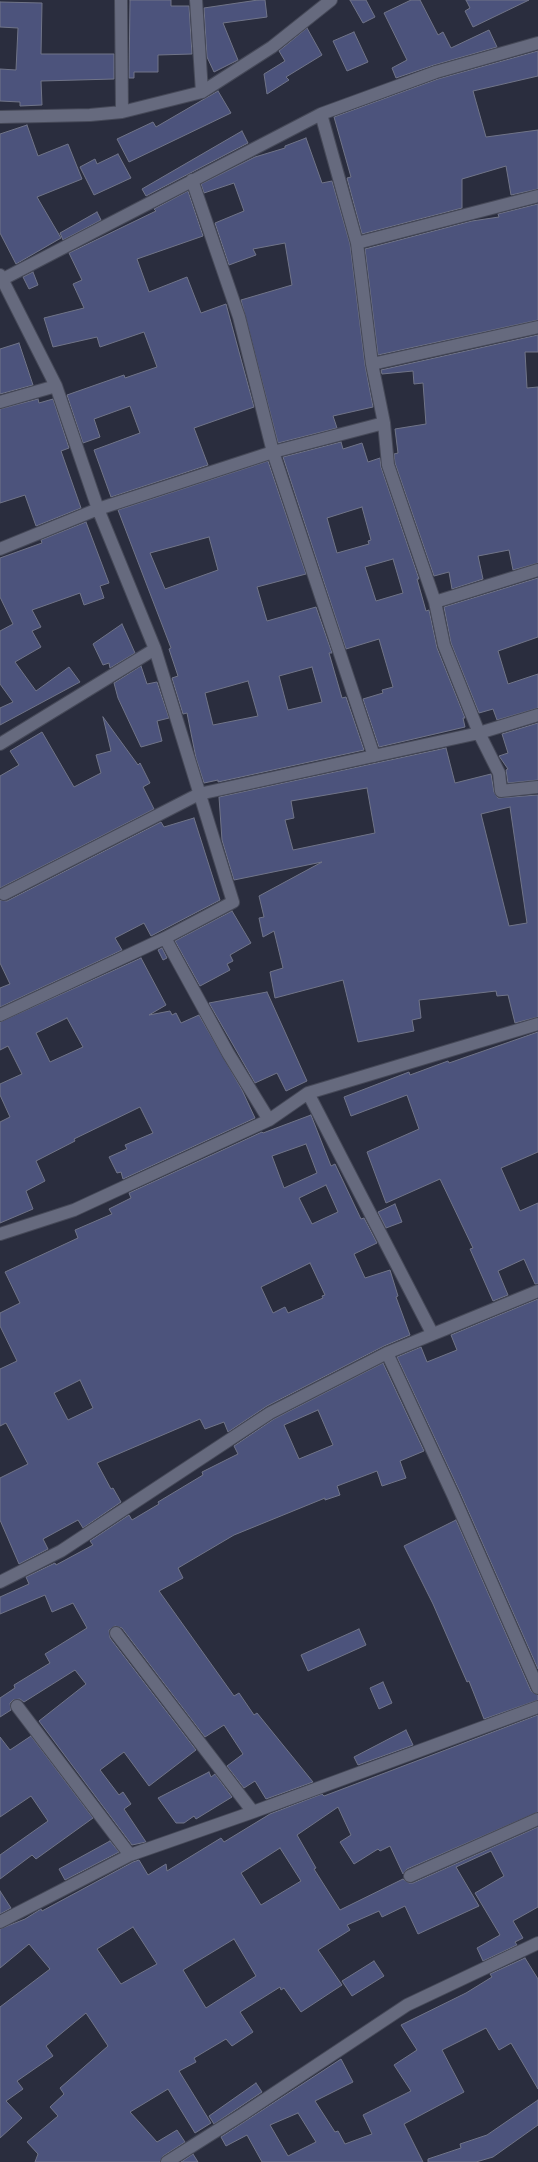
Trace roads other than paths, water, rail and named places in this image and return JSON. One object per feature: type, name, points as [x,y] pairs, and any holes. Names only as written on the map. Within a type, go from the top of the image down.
[{"type":"street","points":[[121,0],[122,112]]},
{"type":"street","points":[[196,0],[202,92]]},
{"type":"street","points":[[0,117],[90,115],[122,112],[202,92],[272,47],[331,0]]},
{"type":"street","points":[[0,1015],[165,938],[233,902],[154,649],[98,509],[56,386],[1,277],[79,242],[192,180],[321,114],[436,72],[538,43]]},
{"type":"street","points":[[321,114],[357,242],[372,364],[384,423],[388,465],[435,602],[444,644],[480,734],[499,773],[501,791],[538,787]]},
{"type":"street","points":[[192,180],[239,317],[273,452],[374,756]]},
{"type":"street","points":[[357,242],[538,196]]},
{"type":"street","points":[[372,364],[538,327]]},
{"type":"street","points":[[0,402],[56,386]]},
{"type":"street","points":[[0,549],[98,509],[273,452],[384,423]]},
{"type":"street","points":[[435,602],[538,570]]},
{"type":"street","points":[[0,744],[154,649]]},
{"type":"street","points":[[4,894],[199,794],[480,734],[538,715]]},
{"type":"street","points":[[165,938],[228,1053],[269,1120]]},
{"type":"street","points":[[0,1234],[74,1210],[269,1120],[308,1093],[538,1024]]},
{"type":"street","points":[[308,1093],[432,1333]]},
{"type":"street","points":[[0,1582],[61,1551],[270,1412],[387,1353],[432,1333],[538,1291]]},
{"type":"street","points":[[387,1353],[453,1495],[538,1688]]},
{"type":"street","points":[[116,1633],[253,1812]]},
{"type":"street","points":[[17,1706],[130,1855]]},
{"type":"street","points":[[0,1922],[130,1855],[253,1812],[538,1707]]},
{"type":"street","points":[[410,1876],[538,1819]]},
{"type":"street","points":[[167,2162],[243,2114],[407,2005],[538,1943]]}]
